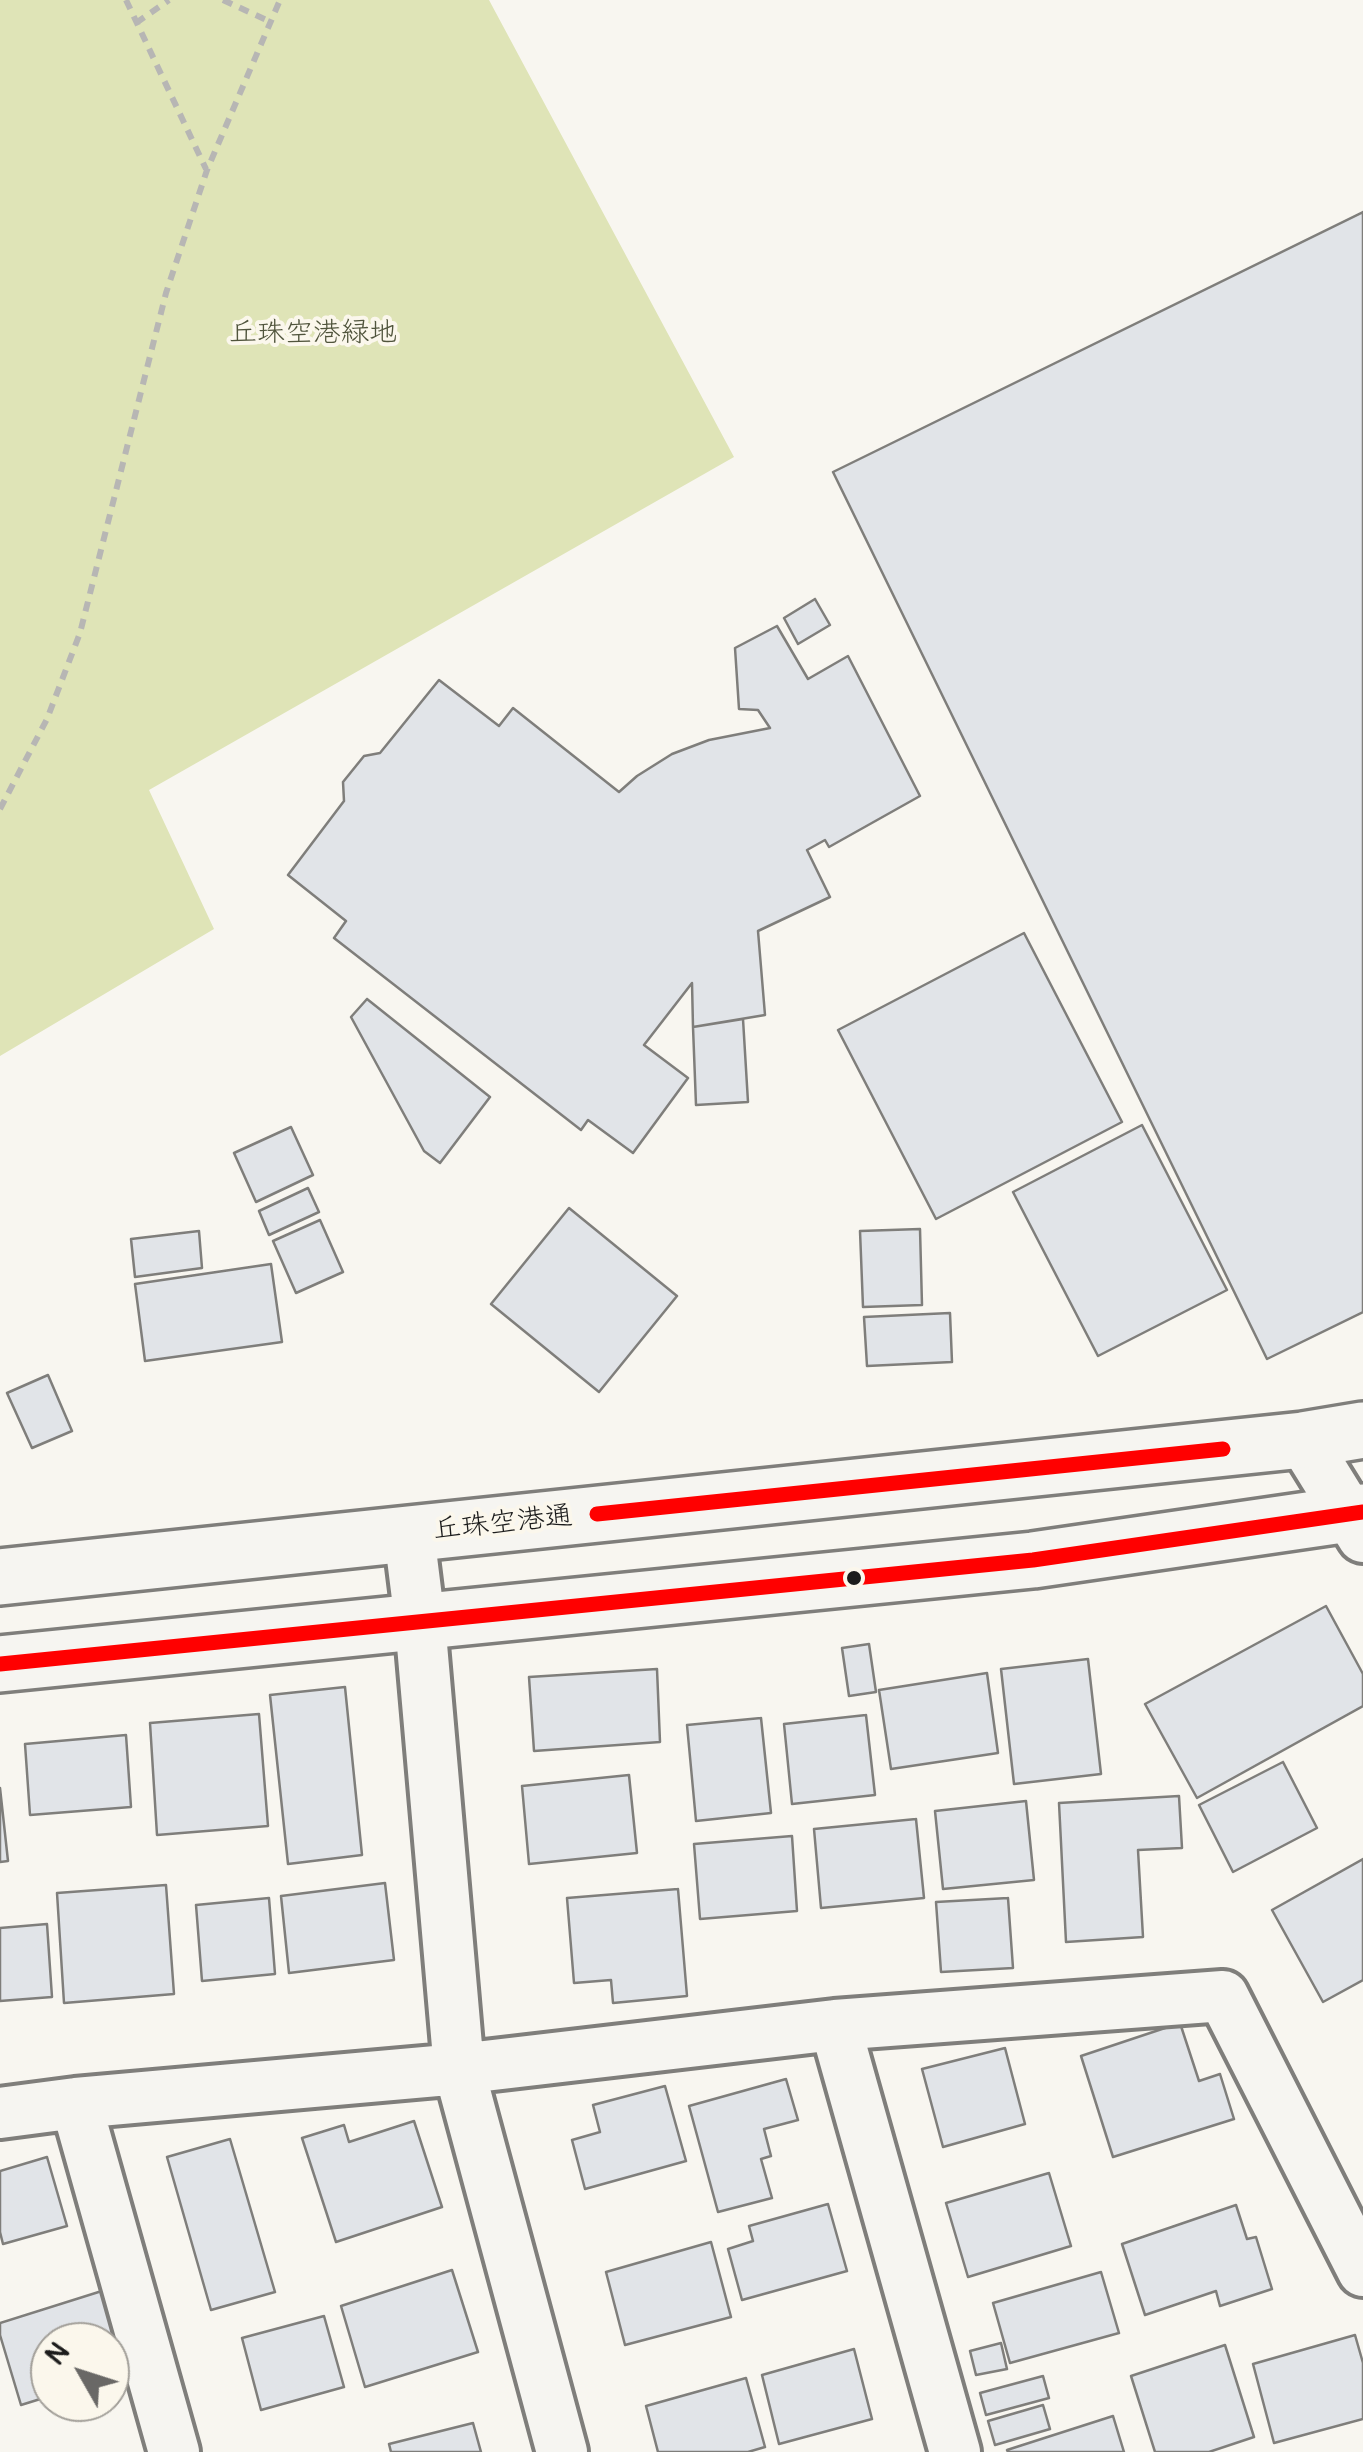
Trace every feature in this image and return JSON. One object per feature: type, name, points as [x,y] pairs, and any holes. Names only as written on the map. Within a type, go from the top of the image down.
[{"type":"main road","name":"丘珠空港通","points":[[0,1577],[1303,1440],[1363,1430]]},
{"type":"main road","points":[[0,1664],[1033,1560],[1359,1521]]},
{"type":"street","points":[[1303,1440],[1359,1521]]},
{"type":"street","points":[[409,1534],[459,2069],[562,2452]]},
{"type":"street","points":[[0,2113],[459,2069],[835,2026],[1223,1996],[1363,2271]]},
{"type":"street","points":[[835,2026],[955,2452]]},
{"type":"street","points":[[76,2103],[174,2452]]},
{"type":"path","points":[[126,0],[207,170]]},
{"type":"path","points":[[136,23],[170,0]]},
{"type":"path","points":[[223,0],[271,22]]},
{"type":"path","points":[[0,809],[47,719],[80,633],[166,292],[207,170],[280,0]]},
{"type":"green space","name":"丘珠空港緑地","points":[[0,0],[489,0],[734,457],[149,790],[214,929],[0,1056]]},
{"type":"building","points":[[1363,212],[1363,1312],[1267,1359],[833,472]]},
{"type":"building","points":[[815,599],[830,625],[798,644],[784,618]]},
{"type":"building","points":[[777,626],[808,679],[848,656],[920,796],[829,847],[825,840],[807,850],[830,897],[758,931],[765,1015],[693,1027],[692,983],[644,1045],[688,1078],[633,1153],[588,1120],[581,1130],[334,938],[346,921],[288,875],[344,801],[343,782],[364,756],[380,753],[439,680],[499,726],[513,708],[619,792],[672,754],[709,740],[770,728],[758,710],[739,709],[735,648]]},
{"type":"building","points":[[1024,933],[1122,1122],[936,1219],[838,1030]]},
{"type":"building","points":[[367,999],[490,1097],[440,1163],[424,1151],[351,1017]]},
{"type":"building","points":[[743,1019],[748,1102],[696,1105],[693,1027]]},
{"type":"building","points":[[1142,1125],[1227,1290],[1098,1356],[1013,1192]]},
{"type":"building","points":[[291,1127],[313,1175],[256,1202],[234,1153]]},
{"type":"building","points":[[308,1188],[319,1212],[269,1235],[259,1211]]},
{"type":"building","points":[[569,1208],[677,1296],[599,1392],[491,1304]]},
{"type":"building","points":[[320,1220],[343,1272],[296,1293],[273,1241]]},
{"type":"building","points":[[920,1229],[922,1305],[863,1307],[860,1231]]},
{"type":"building","points":[[199,1231],[202,1268],[135,1277],[131,1239]]},
{"type":"building","points":[[271,1264],[282,1342],[145,1361],[135,1284]]},
{"type":"building","points":[[950,1313],[952,1362],[867,1366],[864,1317]]},
{"type":"building","points":[[48,1375],[72,1431],[32,1448],[7,1393]]},
{"type":"building","points":[[1326,1606],[1363,1674],[1363,1706],[1197,1798],[1145,1704]]},
{"type":"building","points":[[869,1644],[876,1692],[849,1696],[842,1648]]},
{"type":"building","points":[[1088,1659],[1101,1774],[1014,1784],[1001,1669]]},
{"type":"building","points":[[657,1669],[660,1742],[534,1751],[529,1677]]},
{"type":"building","points":[[987,1673],[998,1753],[891,1769],[879,1690]]},
{"type":"building","points":[[345,1687],[362,1855],[288,1864],[270,1695]]},
{"type":"building","points":[[259,1714],[268,1826],[157,1835],[150,1723]]},
{"type":"building","points":[[866,1715],[875,1795],[792,1804],[784,1724]]},
{"type":"building","points":[[761,1718],[771,1813],[696,1821],[687,1725]]},
{"type":"building","points":[[126,1735],[131,1807],[30,1815],[25,1744]]},
{"type":"building","points":[[1283,1762],[1317,1828],[1233,1872],[1199,1805]]},
{"type":"building","points":[[629,1775],[637,1853],[529,1864],[522,1786]]},
{"type":"building","points":[[0,1788],[8,1861],[0,1862]]},
{"type":"building","points":[[1179,1796],[1182,1848],[1138,1850],[1143,1937],[1066,1942],[1059,1803]]},
{"type":"building","points":[[1026,1801],[1034,1880],[943,1889],[935,1811]]},
{"type":"building","points":[[916,1819],[924,1898],[821,1908],[814,1829]]},
{"type":"building","points":[[792,1836],[797,1911],[700,1919],[694,1844]]},
{"type":"building","points":[[1363,1859],[1363,1980],[1323,2002],[1272,1910]]},
{"type":"building","points":[[385,1883],[394,1960],[289,1973],[281,1896]]},
{"type":"building","points":[[166,1885],[174,1994],[64,2003],[57,1893]]},
{"type":"building","points":[[678,1889],[687,1996],[613,2003],[611,1980],[574,1983],[567,1898]]},
{"type":"building","points":[[269,1898],[275,1974],[202,1981],[196,1905]]},
{"type":"building","points":[[1008,1898],[1013,1968],[941,1972],[936,1902]]},
{"type":"building","points":[[47,1924],[52,1997],[0,2001],[0,1928]]},
{"type":"building","points":[[1180,2023],[1199,2081],[1220,2074],[1234,2119],[1113,2157],[1081,2056]]},
{"type":"building","points":[[1005,2048],[1025,2124],[943,2147],[922,2069]]},
{"type":"building","points":[[786,2079],[798,2120],[764,2129],[771,2156],[761,2159],[772,2198],[718,2212],[689,2106]]},
{"type":"building","points":[[665,2086],[686,2161],[585,2189],[572,2140],[600,2132],[593,2105]]},
{"type":"building","points":[[414,2121],[442,2207],[336,2242],[302,2138],[344,2125],[349,2142]]},
{"type":"building","points":[[230,2139],[275,2292],[211,2310],[167,2157]]},
{"type":"building","points":[[47,2157],[67,2226],[3,2244],[0,2171]]},
{"type":"building","points":[[1049,2173],[1071,2246],[968,2277],[946,2203]]},
{"type":"building","points":[[828,2204],[847,2271],[742,2300],[728,2249],[753,2241],[749,2226]]},
{"type":"building","points":[[1236,2205],[1247,2239],[1256,2237],[1272,2289],[1220,2306],[1216,2291],[1145,2315],[1122,2244]]},
{"type":"building","points":[[711,2242],[731,2317],[625,2345],[606,2272]]},
{"type":"building","points":[[452,2270],[478,2352],[365,2387],[341,2306]]},
{"type":"building","points":[[1101,2272],[1119,2333],[1010,2363],[993,2303]]},
{"type":"building","points":[[105,2290],[115,2322],[30,2322],[30,2402],[21,2405],[0,2323]]},
{"type":"building","points":[[324,2316],[344,2387],[261,2410],[242,2338]]},
{"type":"building","points":[[1355,2335],[1363,2363],[1363,2419],[1274,2443],[1253,2364]]},
{"type":"building","points":[[1001,2343],[1007,2369],[976,2375],[970,2351]]},
{"type":"building","points":[[1225,2345],[1254,2437],[1209,2452],[1155,2452],[1131,2376]]},
{"type":"building","points":[[854,2349],[872,2419],[779,2444],[762,2375]]},
{"type":"building","points":[[1043,2376],[1049,2398],[986,2415],[980,2393]]},
{"type":"building","points":[[746,2378],[765,2447],[748,2452],[658,2452],[646,2406]]},
{"type":"building","points":[[1043,2405],[1050,2429],[995,2445],[988,2421]]},
{"type":"building","points":[[1113,2416],[1124,2452],[1007,2450]]},
{"type":"building","points":[[473,2423],[481,2452],[391,2452],[389,2444]]},
{"type":"transit line","points":[[597,1514],[1223,1449]]},
{"type":"transit line","points":[[0,1664],[1033,1560],[1363,1512]]}]
